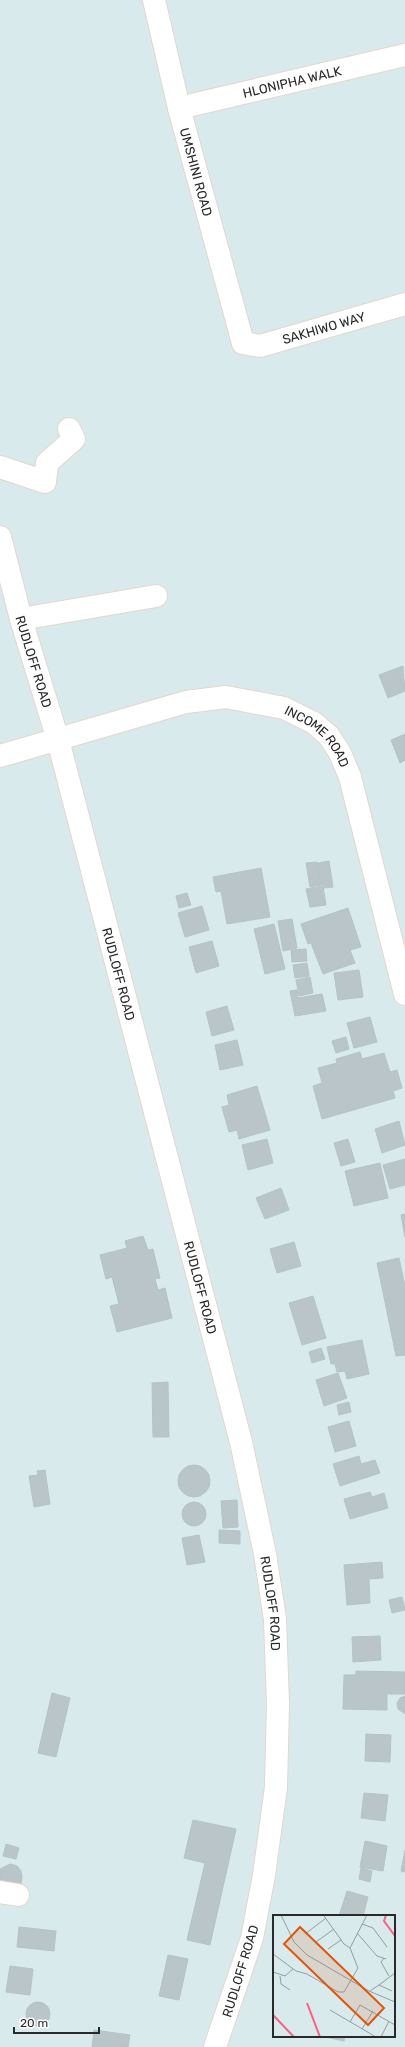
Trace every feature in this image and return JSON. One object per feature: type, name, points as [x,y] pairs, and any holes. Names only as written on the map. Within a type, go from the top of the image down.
[{"type":"street","name":"UMSHINI ROAD","points":[[154,0],[179,108],[243,343]]},
{"type":"street","name":"HLONIPHA WALK","points":[[179,108],[405,55]]},
{"type":"street","name":"SAKHIWO WAY","points":[[243,343],[260,346],[405,304]]},
{"type":"street","points":[[0,467],[45,482],[47,463],[74,439],[69,429]]},
{"type":"street","name":"RUDLOFF ROAD","points":[[0,537],[21,619],[58,740],[241,1442],[265,1554],[275,1619],[278,1704],[276,1787],[264,1875],[252,1938],[215,2047]]},
{"type":"street","points":[[21,619],[156,596]]},
{"type":"street","name":"INCOME ROAD","points":[[0,756],[186,702],[226,697],[284,708],[314,723],[329,736],[340,753],[350,777],[405,994]]},
{"type":"building","points":[[403,666],[405,691],[388,698],[379,675]]},
{"type":"building","points":[[405,734],[405,760],[400,763],[391,740]]},
{"type":"building","points":[[329,861],[333,887],[324,888],[324,885],[321,885],[318,863]]},
{"type":"building","points":[[317,862],[321,885],[310,887],[306,863]]},
{"type":"building","points":[[261,868],[270,917],[227,924],[221,891],[216,892],[213,877]]},
{"type":"building","points":[[323,886],[326,905],[310,907],[306,889]]},
{"type":"building","points":[[187,893],[191,905],[179,908],[176,896]]},
{"type":"building","points":[[202,906],[209,930],[185,937],[178,913]]},
{"type":"building","points":[[348,908],[361,947],[350,950],[355,963],[323,974],[311,943],[308,944],[301,924]]},
{"type":"building","points":[[292,919],[297,948],[283,951],[278,921]]},
{"type":"building","points":[[274,924],[285,969],[265,974],[254,929]]},
{"type":"building","points":[[212,941],[219,966],[196,973],[189,947]]},
{"type":"building","points":[[306,949],[307,961],[292,962],[291,950]]},
{"type":"building","points":[[307,963],[309,976],[295,978],[293,965]]},
{"type":"building","points":[[359,970],[363,997],[338,1000],[334,973]]},
{"type":"building","points":[[310,977],[313,993],[299,996],[296,980]]},
{"type":"building","points":[[297,990],[298,998],[322,994],[326,1011],[295,1016],[290,991]]},
{"type":"building","points":[[227,1006],[234,1030],[212,1036],[206,1012]]},
{"type":"building","points":[[370,1017],[377,1042],[354,1048],[347,1023]]},
{"type":"building","points":[[346,1037],[349,1049],[336,1053],[332,1041]]},
{"type":"building","points":[[237,1040],[243,1065],[220,1070],[215,1045]]},
{"type":"building","points":[[360,1052],[362,1059],[384,1053],[390,1072],[397,1070],[402,1088],[393,1091],[395,1098],[322,1119],[313,1086],[322,1083],[318,1068],[337,1063],[336,1059]]},
{"type":"building","points":[[257,1086],[270,1130],[239,1139],[237,1130],[229,1132],[222,1107],[229,1105],[227,1095]]},
{"type":"building","points":[[399,1121],[405,1145],[382,1153],[375,1129]]},
{"type":"building","points":[[267,1139],[273,1163],[248,1170],[242,1145]]},
{"type":"building","points":[[348,1139],[355,1162],[341,1166],[334,1143]]},
{"type":"building","points":[[405,1159],[405,1185],[390,1189],[383,1165]]},
{"type":"building","points":[[380,1163],[388,1198],[354,1206],[345,1171]]},
{"type":"building","points":[[281,1188],[289,1210],[265,1219],[256,1198]]},
{"type":"building","points":[[405,1214],[405,1237],[401,1215]]},
{"type":"building","points":[[143,1236],[148,1250],[153,1249],[160,1278],[155,1279],[158,1290],[165,1288],[172,1318],[117,1332],[110,1306],[119,1304],[112,1277],[106,1279],[100,1255],[127,1248],[125,1241]]},
{"type":"building","points":[[294,1242],[301,1266],[277,1273],[270,1249]]},
{"type":"building","points":[[399,1258],[405,1286],[405,1355],[396,1356],[377,1263]]},
{"type":"building","points":[[313,1296],[326,1338],[302,1345],[289,1303]]},
{"type":"building","points":[[362,1340],[369,1374],[347,1379],[345,1371],[337,1372],[335,1364],[331,1364],[327,1347]]},
{"type":"building","points":[[321,1348],[325,1359],[312,1363],[309,1352]]},
{"type":"building","points":[[338,1373],[347,1398],[324,1406],[316,1380]]},
{"type":"building","points":[[168,1382],[169,1437],[153,1437],[152,1383]]},
{"type":"building","points":[[349,1402],[351,1412],[339,1415],[337,1405]]},
{"type":"building","points":[[349,1421],[356,1446],[335,1452],[328,1427]]},
{"type":"building","points":[[359,1456],[361,1464],[375,1460],[380,1473],[340,1486],[333,1464]]},
{"type":"building","points":[[191,1465],[197,1465],[207,1472],[210,1481],[209,1487],[203,1494],[197,1497],[191,1497],[181,1490],[178,1484],[178,1478],[185,1468]]},
{"type":"building","points":[[45,1470],[50,1504],[34,1507],[29,1476],[38,1475],[37,1471]]},
{"type":"building","points":[[370,1492],[372,1497],[384,1493],[388,1508],[350,1519],[344,1499]]},
{"type":"building","points":[[237,1500],[238,1527],[223,1528],[221,1501]]},
{"type":"building","points":[[194,1502],[203,1505],[206,1514],[203,1523],[194,1526],[185,1523],[182,1514],[185,1505]]},
{"type":"building","points":[[219,1530],[240,1531],[240,1544],[219,1543]]},
{"type":"building","points":[[199,1535],[205,1562],[187,1565],[182,1538]]},
{"type":"building","points":[[382,1562],[383,1578],[369,1579],[370,1603],[347,1605],[344,1565]]},
{"type":"building","points":[[402,1597],[405,1610],[392,1613],[389,1600]]},
{"type":"building","points":[[380,1636],[381,1660],[353,1662],[352,1637]]},
{"type":"building","points":[[356,1671],[405,1672],[405,1694],[387,1694],[387,1710],[343,1709],[344,1675],[356,1675]]},
{"type":"building","points":[[52,1693],[70,1698],[56,1757],[38,1753]]},
{"type":"building","points":[[405,1696],[405,1714],[398,1709],[397,1703],[400,1698]]},
{"type":"building","points":[[366,1734],[391,1735],[390,1762],[365,1761]]},
{"type":"building","points":[[364,1793],[388,1795],[385,1821],[361,1818]]},
{"type":"building","points":[[193,1820],[236,1829],[210,1945],[187,1940],[205,1863],[184,1858]]},
{"type":"building","points":[[365,1841],[387,1846],[383,1871],[360,1867]]},
{"type":"building","points":[[6,1844],[19,1848],[16,1859],[3,1856]]},
{"type":"building","points":[[405,1850],[405,1872],[401,1871]]},
{"type":"building","points":[[10,1864],[17,1866],[21,1871],[21,1884],[16,1888],[0,1884],[0,1869]]},
{"type":"building","points":[[361,1868],[372,1871],[370,1882],[359,1879]]},
{"type":"building","points":[[347,1891],[368,1897],[363,1915],[339,1915]]},
{"type":"building","points":[[19,1927],[56,1931],[54,1951],[17,1947]]},
{"type":"building","points":[[168,1955],[188,1959],[179,2000],[159,1996]]},
{"type":"building","points":[[10,1966],[33,1969],[30,1995],[6,1992]]},
{"type":"building","points":[[38,2002],[47,2005],[50,2014],[47,2023],[38,2026],[29,2023],[26,2014],[29,2005]]},
{"type":"building","points":[[94,2030],[130,2035],[128,2047],[92,2047]]},
{"type":"building","points":[[326,2037],[345,2037],[344,2041]]}]
